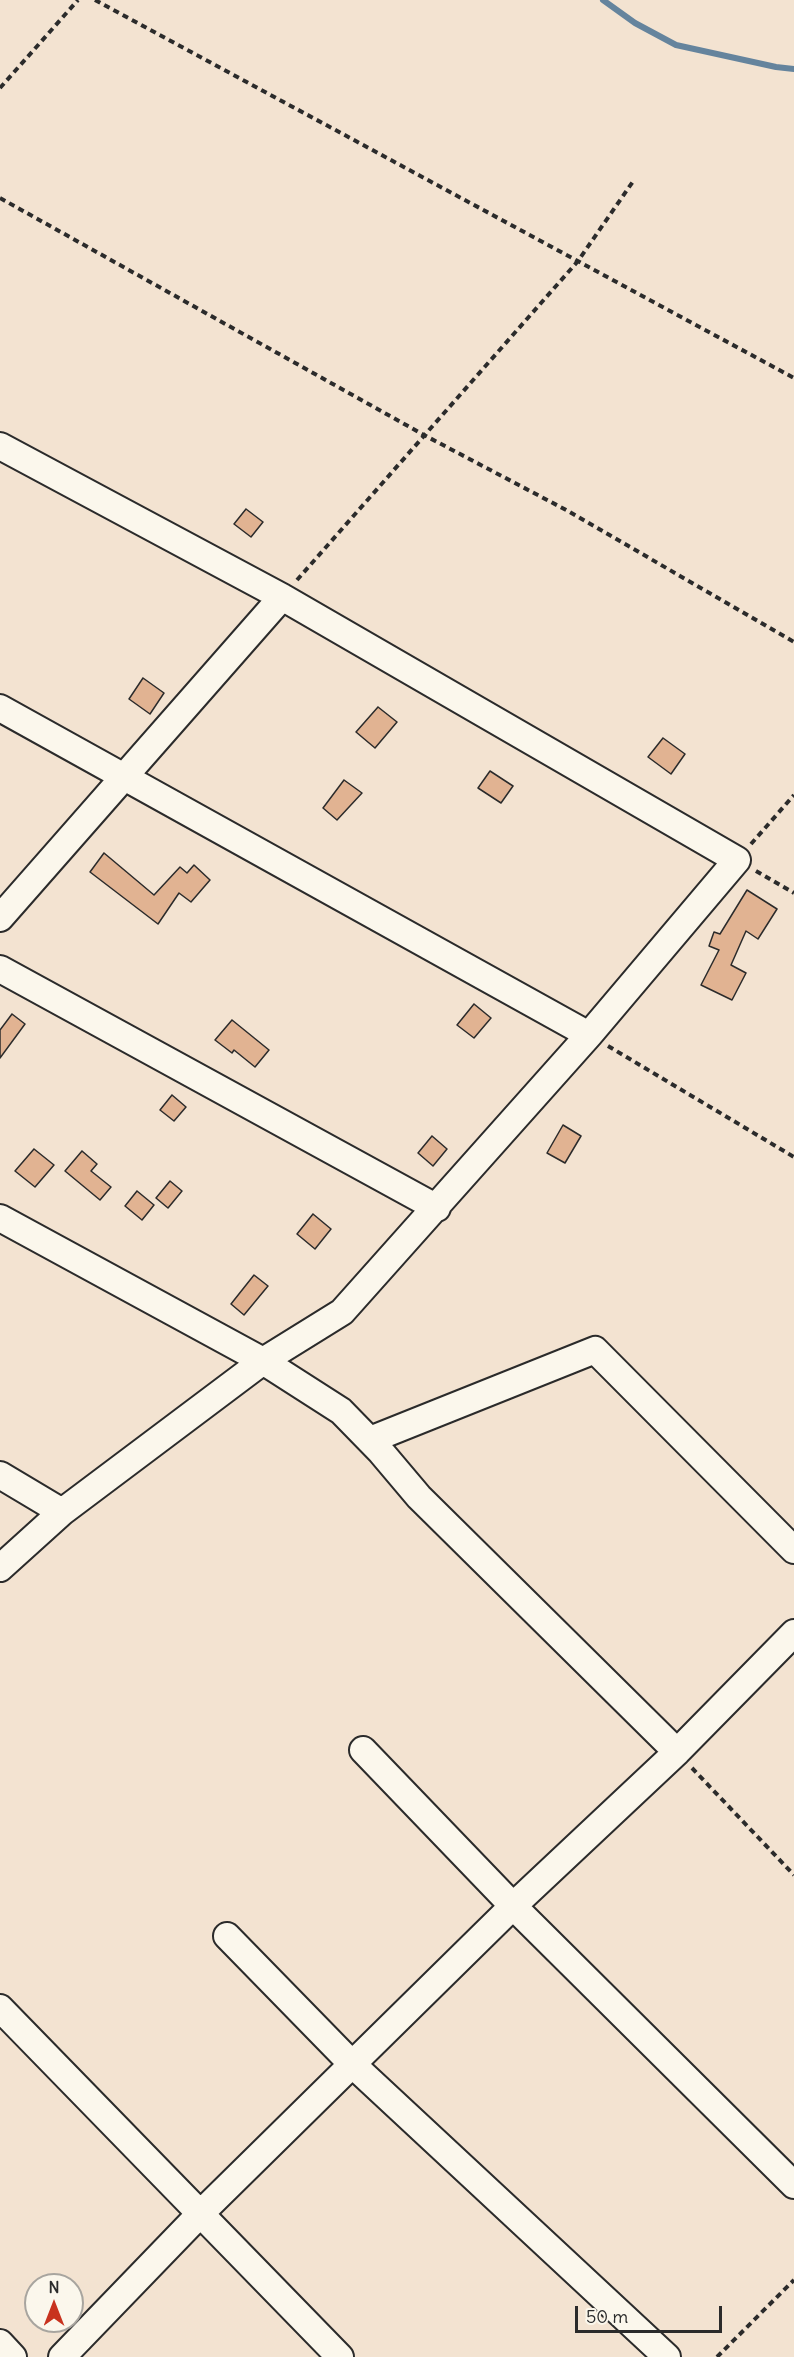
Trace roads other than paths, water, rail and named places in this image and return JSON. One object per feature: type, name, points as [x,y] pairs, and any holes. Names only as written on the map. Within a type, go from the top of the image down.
[{"type":"street","points":[[0,446],[282,597],[737,860],[589,1035],[342,1312],[263,1361],[62,1512],[0,1568]]},
{"type":"street","points":[[0,918],[282,597]]},
{"type":"street","points":[[0,708],[589,1035]]},
{"type":"street","points":[[0,969],[437,1208]]},
{"type":"street","points":[[0,1218],[263,1361],[341,1411],[370,1440],[419,1497],[677,1752]]},
{"type":"street","points":[[370,1440],[595,1350],[794,1551]]},
{"type":"street","points":[[0,1475],[62,1512]]},
{"type":"street","points":[[62,2357],[201,2213],[513,1906],[677,1752],[794,1633]]},
{"type":"street","points":[[363,1750],[513,1906],[794,2185]]},
{"type":"street","points":[[227,1936],[352,2064],[667,2357]]},
{"type":"street","points":[[0,2008],[340,2357]]},
{"type":"street","points":[[0,2343],[13,2357]]},
{"type":"waterway","points":[[603,0],[635,23],[676,45],[794,69]]}]
